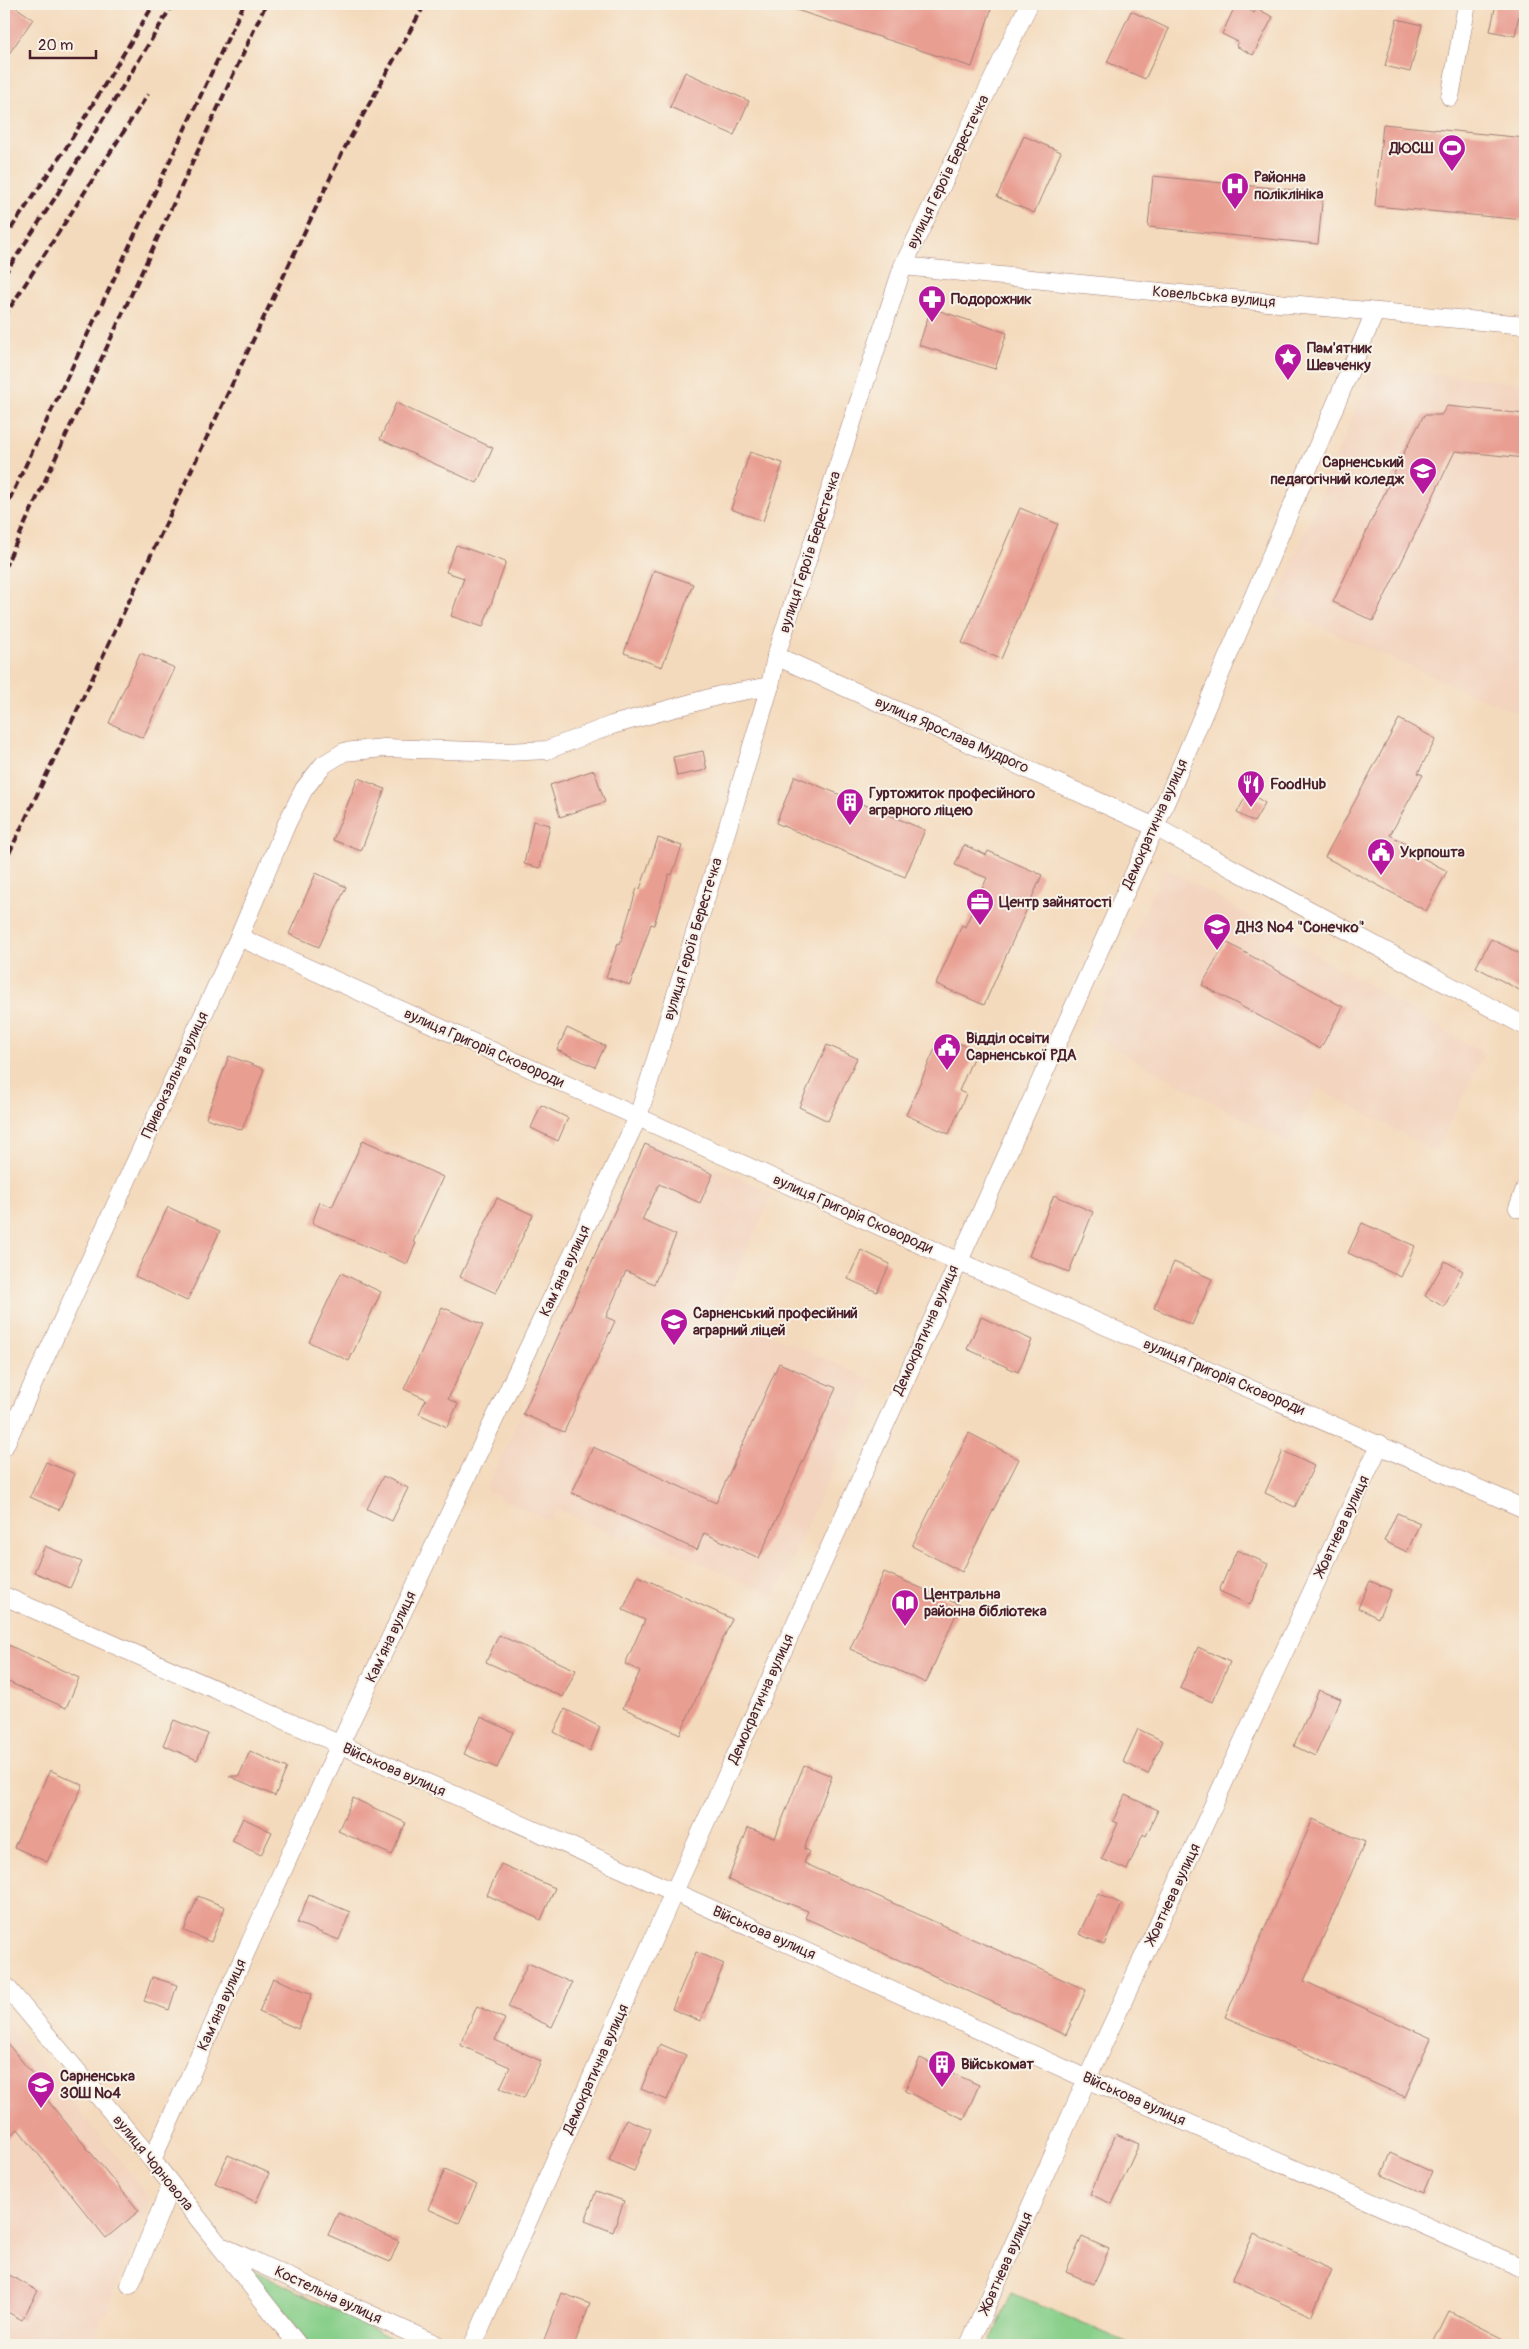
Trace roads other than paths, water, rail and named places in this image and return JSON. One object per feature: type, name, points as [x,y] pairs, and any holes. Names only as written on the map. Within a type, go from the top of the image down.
[{"type":"street","name":"вулиця Героїв Берестечка","points":[[638,1117],[770,686],[776,656],[903,266],[1029,4]]},
{"type":"street","points":[[1450,97],[1467,4]]},
{"type":"street","name":"Ковельська вулиця","points":[[903,266],[1211,297],[1525,325]]},
{"type":"street","name":"Демократична вулиця","points":[[473,2345],[957,1261],[1155,827],[1375,312]]},
{"type":"street","name":"вулиця Ярослава Мудрого","points":[[776,656],[1155,827],[1525,1026]]},
{"type":"street","name":"Привокзальна вулиця","points":[[4,1447],[239,937],[287,823],[304,789],[323,765],[344,752],[384,748],[507,752],[546,750],[612,725],[721,695],[770,686]]},
{"type":"street","name":"вулиця Григорія Сковороди","points":[[239,937],[957,1261],[1380,1444],[1525,1509]]},
{"type":"street","name":"Камʼяна вулиця","points":[[152,2160],[339,1746],[638,1117]]},
{"type":"street","points":[[1518,1208],[1525,1189]]},
{"type":"street","name":"Жовтнева вулиця","points":[[969,2345],[1087,2079],[1380,1444]]},
{"type":"street","name":"Військова вулиця","points":[[4,1596],[339,1746],[674,1892],[1087,2079],[1525,2269]]},
{"type":"street","name":"вулиця Чорновола","points":[[4,1984],[152,2160],[298,2345]]},
{"type":"street","points":[[130,2285],[171,2185]]},
{"type":"street","name":"Костельна вулиця","points":[[219,2245],[437,2345]]},
{"type":"railway","points":[[4,239],[66,148],[154,4]]},
{"type":"railway","points":[[4,275],[55,198],[173,4]]},
{"type":"railway","points":[[4,511],[244,4]]},
{"type":"railway","points":[[4,569],[266,4]]},
{"type":"railway","points":[[4,864],[343,151],[425,4]]},
{"type":"railway","points":[[4,317],[148,94]]},
{"type":"place","name":"ДЮСШ","points":[[1452,172]]},
{"type":"place","name":"Районна поліклініка","points":[[1235,210]]},
{"type":"place","name":"Подорожник","points":[[932,323]]},
{"type":"place","name":"Пам'ятник Шевченку","points":[[1288,381]]},
{"type":"place","name":"Сарненський педагогічний коледж","points":[[1423,495]]},
{"type":"place","name":"FoodHub","points":[[1251,808]]},
{"type":"place","name":"Гуртожиток професійного аграрного ліцею","points":[[850,826]]},
{"type":"place","name":"Укрпошта","points":[[1381,876]]},
{"type":"place","name":"Центр зайнятості","points":[[980,926]]},
{"type":"place","name":"ДНЗ №4 \"Сонечко\"","points":[[1217,951]]},
{"type":"place","name":"Відділ освіти Сарненської РДА","points":[[947,1071]]},
{"type":"place","name":"Сарненський професійний аграрний ліцей","points":[[674,1346]]},
{"type":"place","name":"Центральна районна бібліотека","points":[[905,1627]]},
{"type":"place","name":"Військомат","points":[[942,2088]]},
{"type":"place","name":"Сарненська ЗОШ №4","points":[[41,2109]]}]
